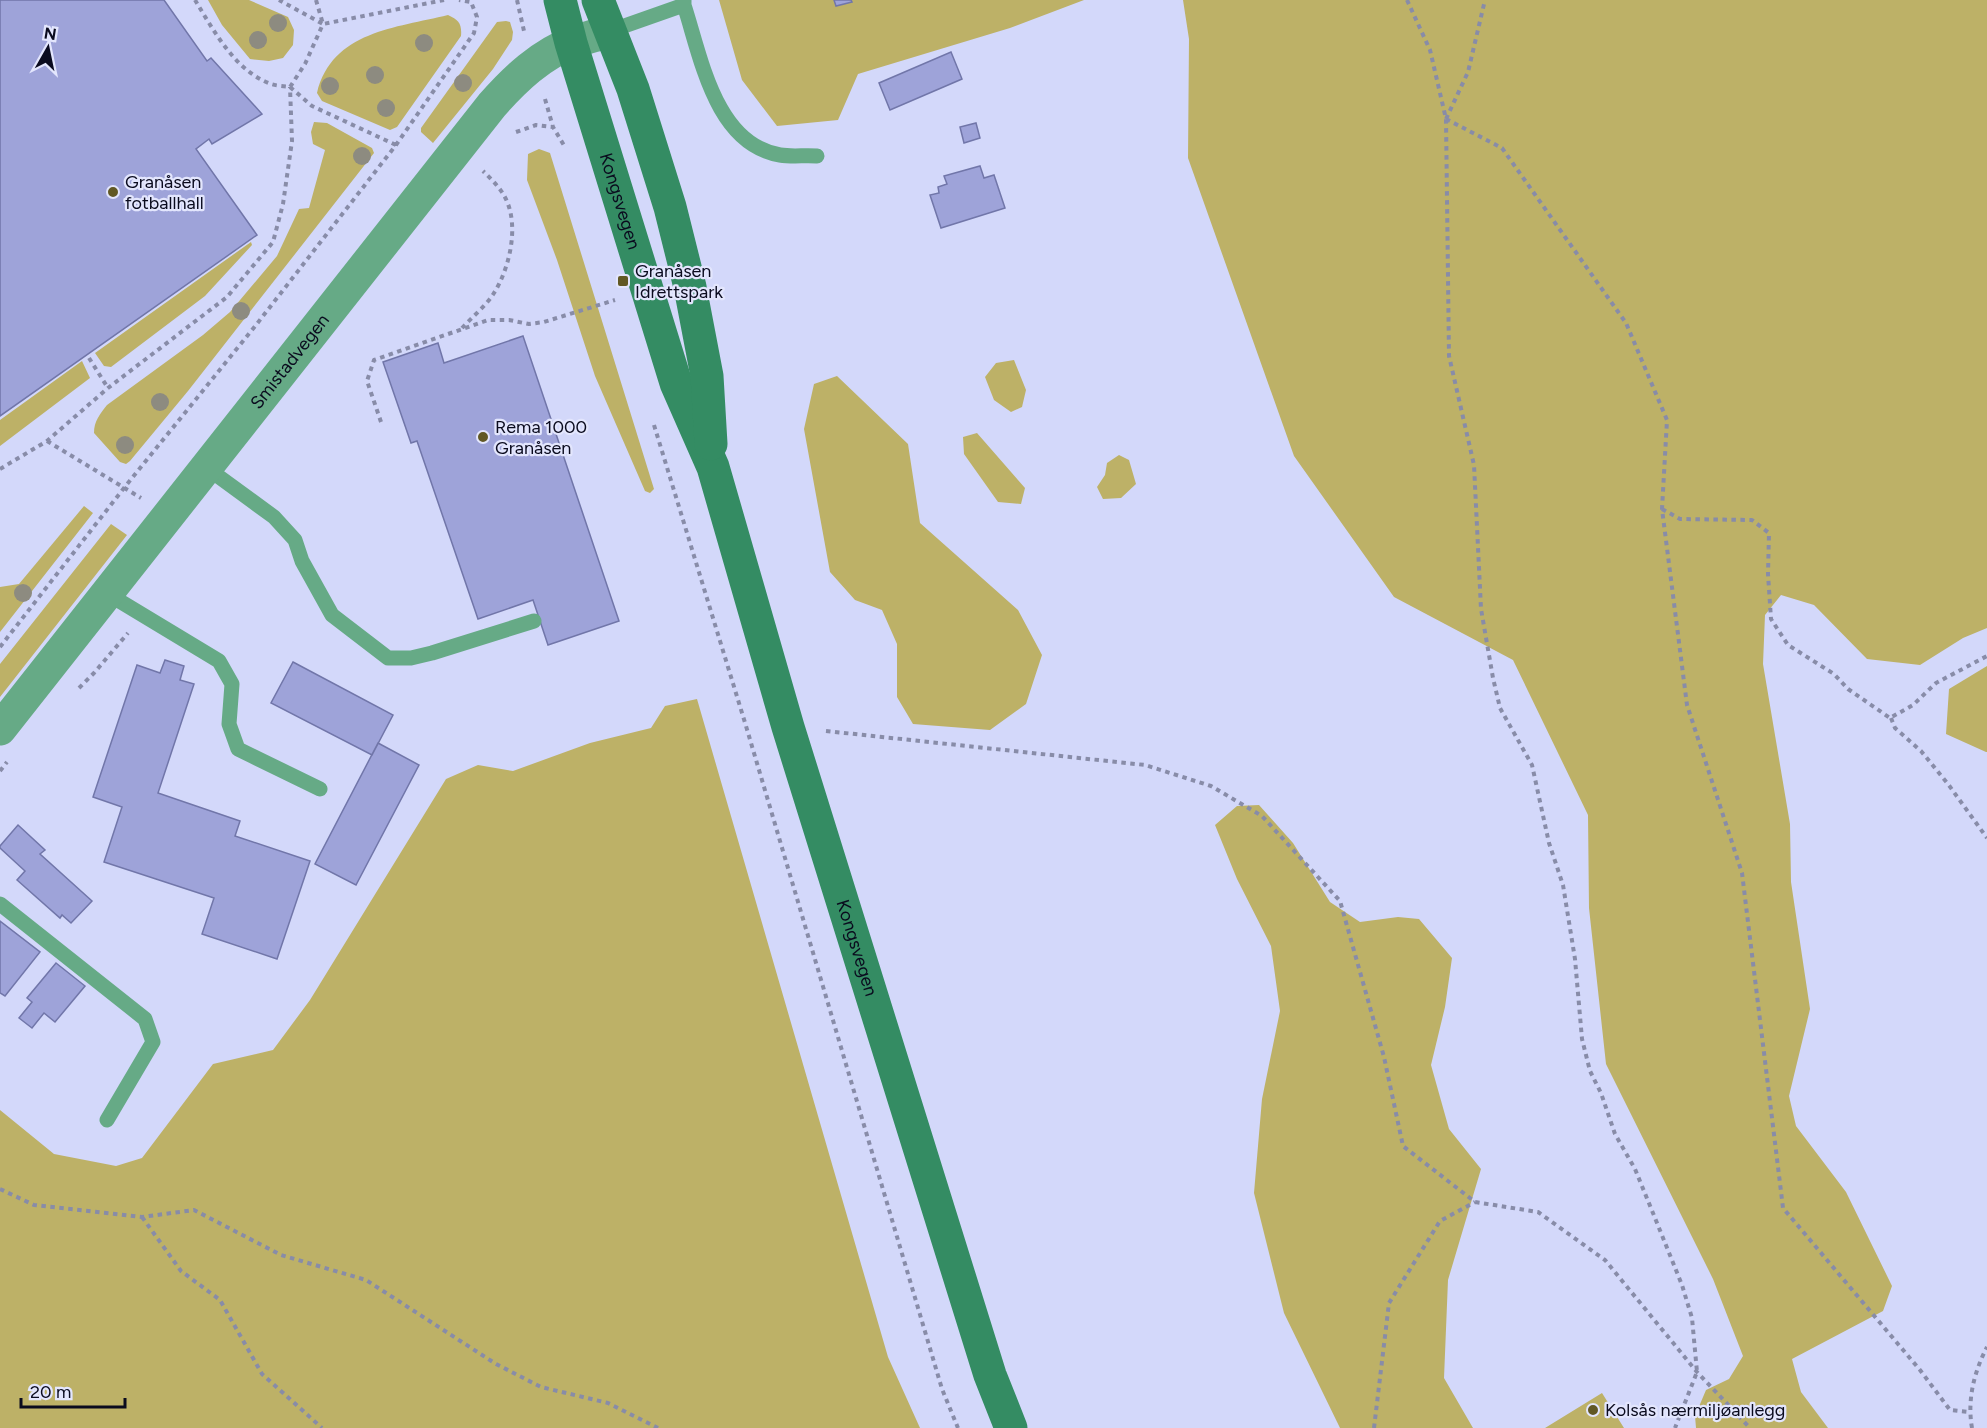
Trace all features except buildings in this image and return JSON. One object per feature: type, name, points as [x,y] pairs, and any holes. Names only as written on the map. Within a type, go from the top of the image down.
[{"type":"main road","name":"Kongsvegen","points":[[560,0],[571,43],[676,383],[712,467],[788,727],[990,1376],[1011,1428]]},
{"type":"main road","name":"Kongsvegen","points":[[598,0],[633,89],[666,196],[690,287],[707,376],[712,467]]},
{"type":"street","name":"Smistadvegen","points":[[0,729],[492,105],[514,81],[535,64],[571,43],[610,31]]},
{"type":"lane","points":[[610,31],[684,2],[715,100],[735,129],[752,145],[780,155],[817,156]]},
{"type":"lane","points":[[207,468],[274,517],[295,540],[302,561],[332,615],[388,658],[411,658],[432,653],[534,621]]},
{"type":"lane","points":[[108,594],[219,661],[232,684],[229,724],[238,749],[320,789]]},
{"type":"lane","points":[[0,904],[145,1019],[153,1042],[107,1120]]},
{"type":"path","points":[[195,0],[240,66],[271,84],[290,87],[312,106],[396,145]]},
{"type":"path","points":[[279,0],[323,24],[444,0]]},
{"type":"path","points":[[0,469],[47,441],[108,388],[227,297],[273,242],[283,204],[292,141],[290,87],[305,64],[323,24],[316,0]]},
{"type":"path","points":[[0,647],[396,145],[474,33],[477,17],[473,1],[459,0]]},
{"type":"path","points":[[517,0],[521,24],[553,127],[566,149]]},
{"type":"path","points":[[1407,0],[1430,50],[1446,119],[1449,356],[1474,465],[1481,609],[1493,678],[1500,708],[1532,765],[1549,843],[1563,885],[1575,959],[1582,1039],[1590,1071],[1601,1093],[1615,1134],[1635,1169],[1682,1285],[1692,1318],[1697,1372],[1675,1428]]},
{"type":"path","points":[[1446,119],[1468,72],[1485,0]]},
{"type":"path","points":[[1446,119],[1502,148],[1626,323],[1667,420],[1662,509],[1687,705],[1742,873],[1784,1208],[1920,1370],[1950,1410],[1969,1412]]},
{"type":"path","points":[[462,328],[493,294],[505,270],[510,249],[512,222],[508,203],[498,186],[480,168]]},
{"type":"path","points":[[381,422],[367,381],[374,360],[488,320],[508,320],[529,324],[544,322],[616,300],[613,288]]},
{"type":"path","points":[[89,358],[108,388]]},
{"type":"path","points":[[654,423],[750,738],[942,1389],[958,1428]]},
{"type":"path","points":[[47,441],[149,502]]},
{"type":"path","points":[[1662,509],[1680,519],[1752,520],[1769,533],[1768,574],[1771,618],[1788,645],[1834,674],[1848,689],[1890,718],[1895,728],[1921,751],[1948,784],[1987,838]]},
{"type":"path","points":[[1890,718],[1913,705],[1936,683],[1987,656]]},
{"type":"path","points":[[788,727],[1145,765],[1211,786],[1262,816],[1340,901],[1383,1057],[1403,1146],[1475,1202],[1538,1212],[1605,1260],[1697,1372],[1750,1428]]},
{"type":"path","points":[[0,1189],[34,1205],[142,1217],[194,1210],[281,1255],[366,1280],[496,1364],[541,1387],[608,1403],[658,1428]]},
{"type":"path","points":[[1374,1428],[1389,1303],[1440,1221],[1475,1202]]},
{"type":"path","points":[[142,1217],[181,1271],[220,1300],[262,1374],[322,1428]]},
{"type":"path","points":[[1972,1428],[1969,1412],[1977,1367],[1987,1347]]},
{"type":"shaded area","points":[[208,0],[249,0],[288,17],[294,30],[293,45],[283,58],[269,61],[250,59],[222,25]]},
{"type":"shaded area","points":[[719,0],[1084,0],[1010,28],[858,74],[838,120],[777,126],[742,80]]},
{"type":"shaded area","points":[[1183,0],[1987,0],[1987,628],[1963,638],[1920,665],[1867,659],[1814,605],[1781,595],[1765,615],[1763,664],[1790,824],[1791,882],[1810,1009],[1789,1096],[1796,1126],[1846,1192],[1892,1286],[1883,1311],[1792,1359],[1801,1392],[1828,1428],[1696,1428],[1695,1416],[1706,1390],[1729,1379],[1743,1356],[1713,1279],[1606,1064],[1589,908],[1588,815],[1513,660],[1394,597],[1294,456],[1188,158],[1189,39]]},
{"type":"shaded area","points":[[448,15],[459,23],[461,36],[397,127],[390,130],[322,101],[317,93],[325,72],[336,56],[351,45],[388,29]]},
{"type":"shaded area","points":[[497,22],[510,22],[513,32],[512,40],[493,69],[433,143],[421,132],[421,128]]},
{"type":"shaded area","points":[[314,122],[327,123],[372,148],[374,153],[188,391],[130,461],[126,464],[120,462],[94,433],[98,418],[107,405],[203,335],[230,312],[277,256],[299,209],[309,208],[325,150],[313,144],[311,132]]},
{"type":"shaded area","points":[[539,149],[550,153],[654,489],[650,493],[645,491],[595,376],[557,260],[527,180],[528,154]]},
{"type":"shaded area","points":[[251,242],[252,245],[205,296],[111,367],[104,366],[95,353]]},
{"type":"shaded area","points":[[1014,360],[1026,390],[1022,407],[1011,412],[994,400],[985,377],[996,363]]},
{"type":"shaded area","points":[[82,361],[90,378],[0,446],[0,420]]},
{"type":"shaded area","points":[[837,376],[908,444],[920,523],[1018,610],[1042,655],[1026,704],[990,730],[913,724],[897,697],[897,644],[882,610],[855,600],[830,572],[804,429],[814,384]]},
{"type":"shaded area","points":[[977,433],[1025,488],[1021,504],[998,502],[964,454],[963,437]]},
{"type":"shaded area","points":[[1119,455],[1129,460],[1136,484],[1121,498],[1103,499],[1097,487],[1105,475],[1107,463]]},
{"type":"shaded area","points":[[84,506],[93,513],[0,632],[0,587],[19,584]]},
{"type":"shaded area","points":[[111,524],[127,535],[0,697],[0,664]]},
{"type":"shaded area","points":[[1987,666],[1986,752],[1946,734],[1949,689]]},
{"type":"shaded area","points":[[697,699],[888,1357],[920,1428],[0,1428],[0,1110],[54,1154],[116,1166],[142,1158],[213,1064],[273,1050],[310,1000],[446,779],[478,765],[513,771],[590,743],[651,728],[665,706]]},
{"type":"shaded area","points":[[1259,805],[1293,843],[1330,902],[1360,922],[1398,917],[1419,919],[1452,958],[1445,1007],[1431,1065],[1449,1129],[1481,1169],[1448,1280],[1444,1378],[1473,1428],[1340,1428],[1284,1313],[1254,1193],[1262,1099],[1280,1011],[1271,946],[1237,879],[1215,825],[1237,806]]},
{"type":"shaded area","name":"Kolsås nærmiljøanlegg","points":[[1602,1393],[1624,1428],[1545,1428]]},
{"type":"place","name":"Granåsen fotballhall","points":[[113,192]]},
{"type":"place","name":"Granåsen Idrettspark","points":[[623,281]]},
{"type":"place","name":"Rema 1000 Granåsen","points":[[483,437]]},
{"type":"place","name":"Kolsås nærmiljøanlegg","points":[[1593,1410]]}]
